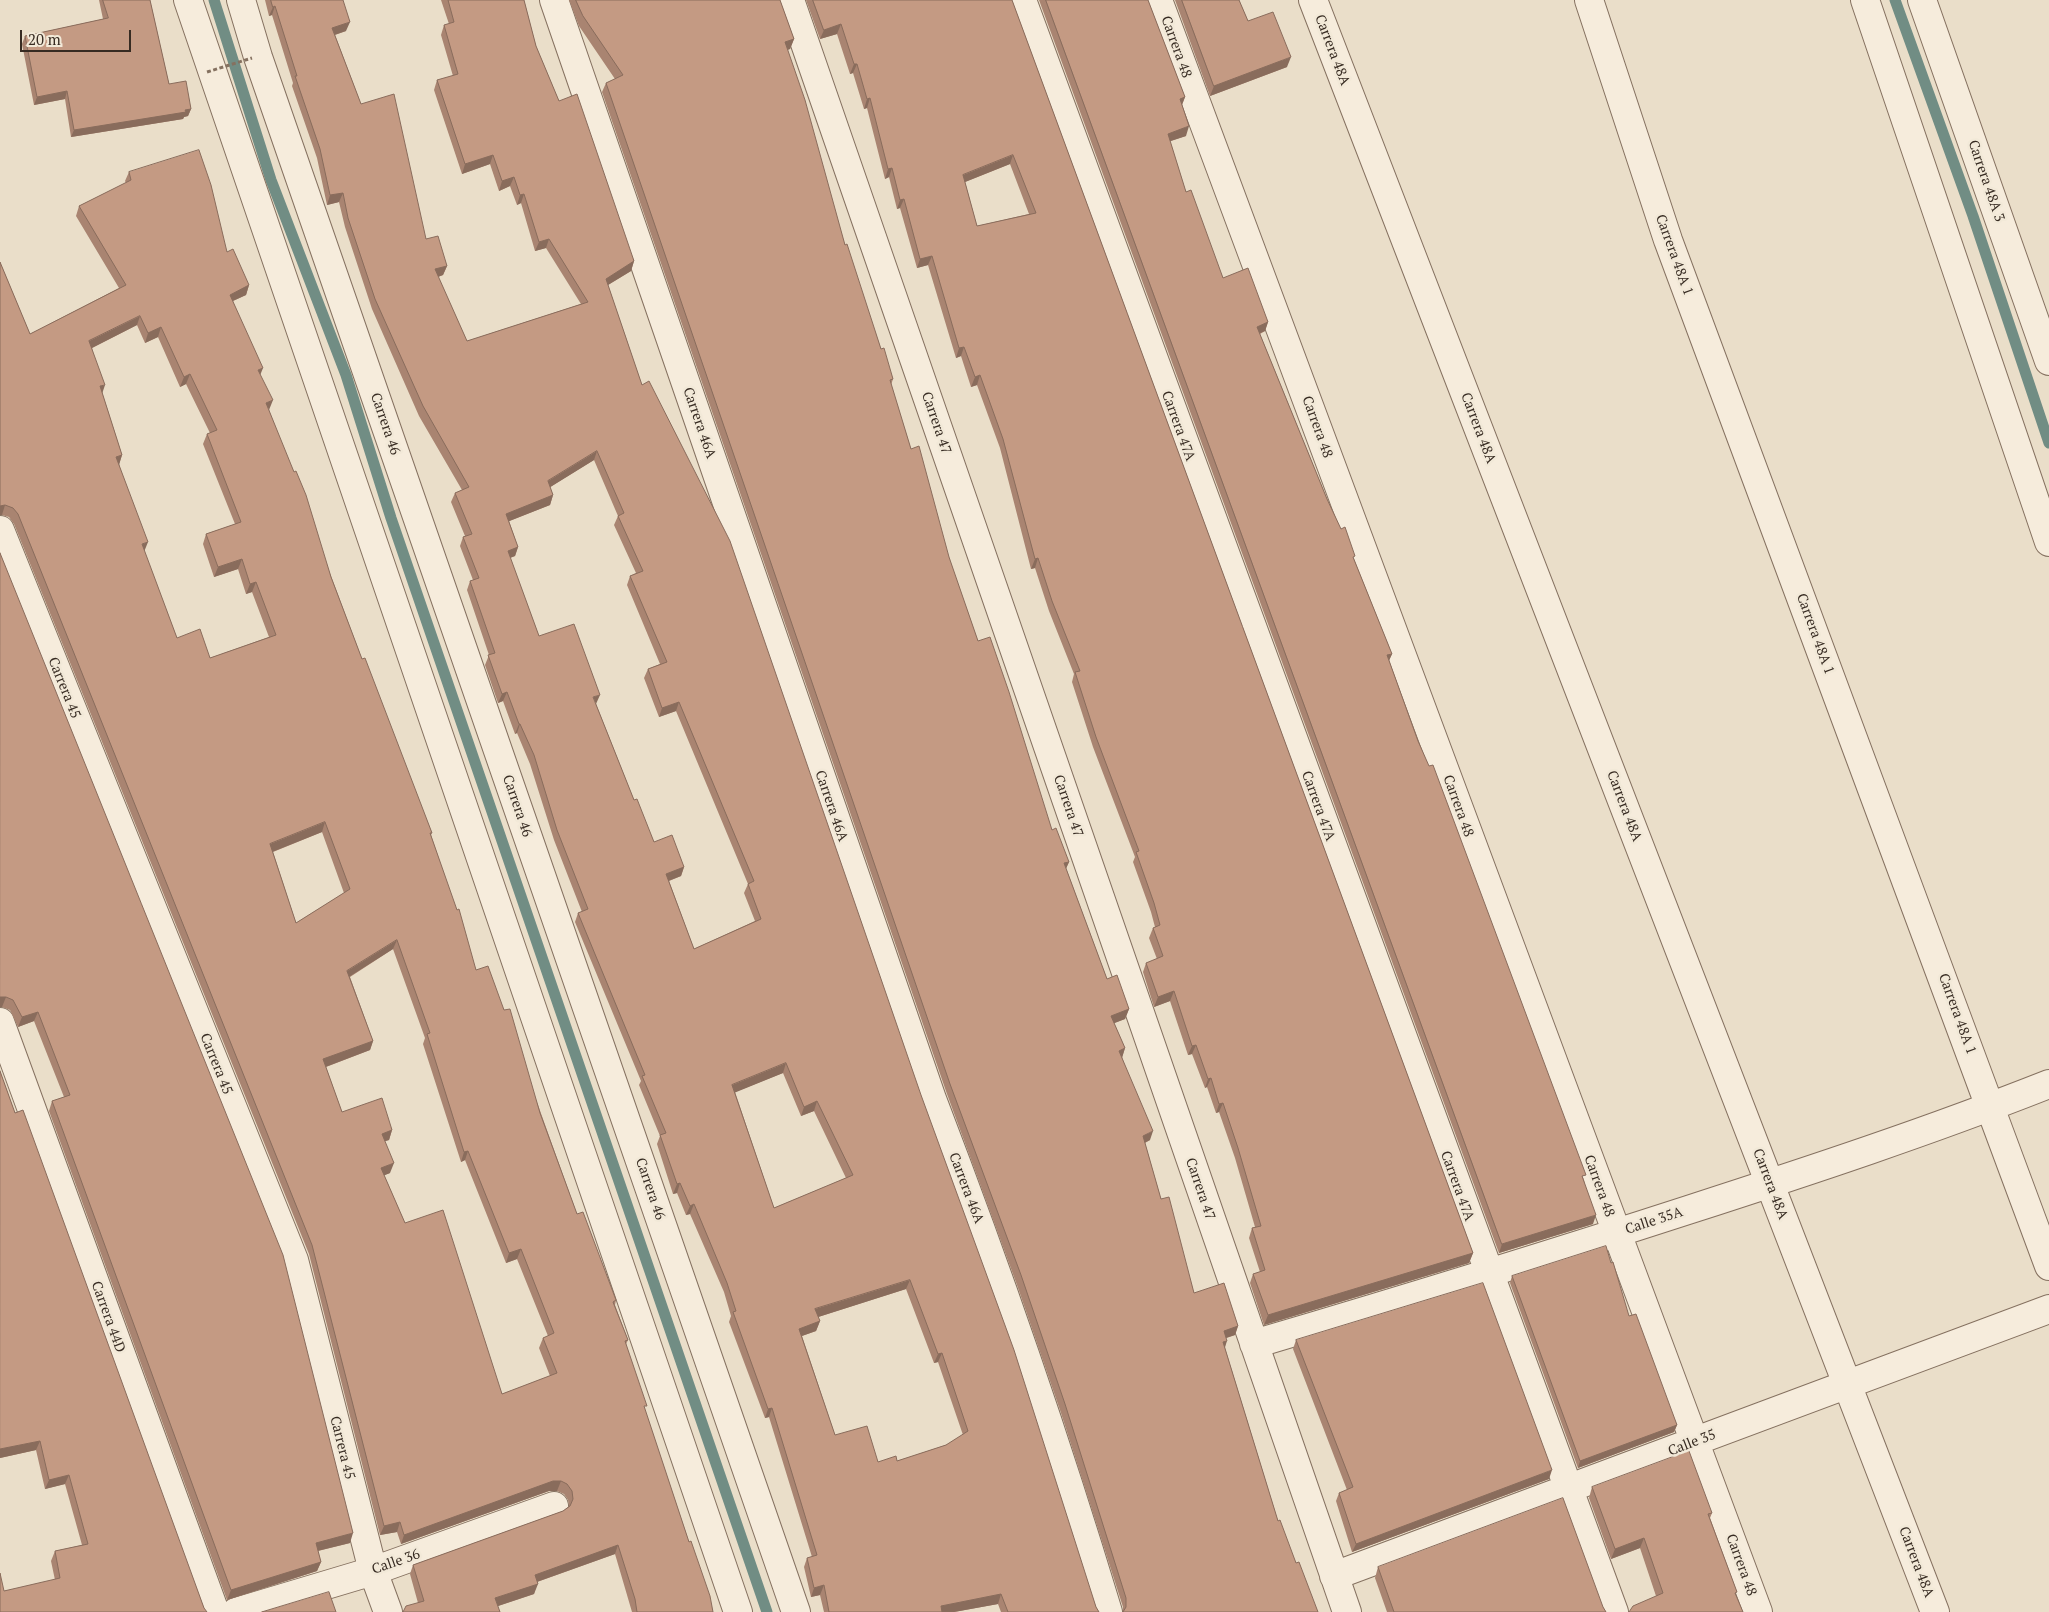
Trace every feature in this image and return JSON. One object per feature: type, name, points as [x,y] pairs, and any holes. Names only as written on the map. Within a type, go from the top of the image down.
[{"type":"street","points":[[188,0],[738,1612]]},
{"type":"street","name":"Carrera 46","points":[[241,0],[261,66],[796,1612]]},
{"type":"street","name":"Carrera 46A","points":[[554,0],[932,1099],[976,1213],[1062,1459],[1108,1612]]},
{"type":"street","name":"Carrera 47","points":[[790,0],[1346,1612]]},
{"type":"street","name":"Carrera 47A","points":[[1022,0],[1614,1612]]},
{"type":"street","name":"Carrera 48","points":[[1158,0],[1758,1612]]},
{"type":"street","name":"Carrera 48A","points":[[1313,0],[1935,1612]]},
{"type":"street","name":"Carrera 48A 1","points":[[1589,0],[1668,240],[1992,1107],[2049,1266]]},
{"type":"street","points":[[1865,0],[2049,542]]},
{"type":"street","name":"Carrera 48A 3","points":[[1922,0],[2049,361]]},
{"type":"street","name":"Carrera 45","points":[[0,530],[294,1260],[373,1571],[388,1612]]},
{"type":"street","name":"Carrera 44D","points":[[0,1022],[215,1612]]},
{"type":"street","name":"Calle 35A","points":[[1254,1344],[1490,1274],[1770,1184],[1992,1107],[2049,1084]]},
{"type":"street","name":"Calle 35","points":[[1334,1576],[2049,1309]]},
{"type":"street","name":"Calle 36","points":[[236,1612],[373,1571],[554,1506]]},
{"type":"path","points":[[207,72],[252,58]]},
{"type":"building","points":[[103,0],[150,0],[169,84],[186,81],[191,109],[185,110],[186,112],[74,130],[67,91],[37,97],[25,36],[108,18]]},
{"type":"building","points":[[271,0],[343,0],[350,22],[332,28],[361,104],[394,94],[426,239],[438,236],[447,266],[435,269],[467,341],[588,302],[549,239],[539,242],[524,194],[520,195],[514,177],[502,181],[493,155],[465,164],[437,80],[458,74],[444,25],[454,22],[448,0],[524,0],[536,46],[559,101],[577,94],[634,261],[606,279],[642,385],[649,381],[730,541],[921,1095],[1014,1350],[1099,1612],[1008,1612],[1001,1594],[941,1606],[942,1612],[829,1612],[824,1585],[814,1588],[807,1558],[817,1555],[772,1408],[768,1409],[733,1312],[736,1311],[727,1283],[694,1204],[690,1206],[680,1183],[677,1184],[660,1135],[666,1133],[642,1076],[645,1075],[578,913],[588,909],[557,830],[534,755],[519,724],[507,692],[502,694],[488,655],[495,653],[470,581],[479,578],[463,537],[472,534],[455,493],[469,487],[423,406],[375,299],[348,218],[343,193],[330,195],[320,149],[295,76],[297,76],[275,6],[273,7]],"holes":[[[597,451],[624,513],[618,516],[643,571],[630,576],[667,662],[648,669],[662,708],[679,702],[754,881],[748,884],[761,919],[694,949],[666,874],[684,867],[672,835],[654,842],[637,799],[634,800],[593,697],[600,695],[574,624],[539,636],[508,551],[518,547],[506,514],[553,495],[548,481]],[[786,1063],[804,1107],[817,1101],[853,1175],[774,1208],[732,1085]],[[910,1280],[938,1354],[942,1353],[968,1431],[946,1445],[897,1461],[896,1456],[878,1462],[867,1426],[835,1435],[799,1329],[820,1321],[815,1309]]]},
{"type":"building","points":[[576,0],[780,0],[794,39],[785,42],[805,100],[845,245],[847,244],[881,349],[884,348],[893,379],[890,380],[911,449],[919,446],[949,557],[978,641],[990,637],[1052,830],[1056,828],[1069,862],[1064,863],[1107,979],[1117,975],[1129,1009],[1111,1016],[1125,1048],[1119,1051],[1153,1131],[1143,1136],[1161,1199],[1169,1197],[1194,1293],[1224,1283],[1238,1326],[1224,1331],[1227,1341],[1223,1342],[1278,1521],[1280,1520],[1296,1563],[1299,1562],[1318,1612],[1123,1612],[1126,1607],[1126,1598],[1065,1404],[1021,1275],[950,1084],[606,83],[623,75],[583,16]]},
{"type":"building","points":[[813,0],[1012,0],[1473,1253],[1268,1315],[1253,1274],[1265,1270],[1252,1228],[1261,1226],[1238,1148],[1223,1103],[1219,1104],[1211,1078],[1208,1079],[1196,1045],[1192,1046],[1174,991],[1158,997],[1146,963],[1163,956],[1153,928],[1160,925],[1154,903],[1136,852],[1139,851],[1096,737],[1075,672],[1080,671],[1052,601],[1038,558],[1035,559],[1003,439],[980,375],[975,377],[964,347],[959,348],[932,256],[920,259],[904,199],[900,200],[892,168],[888,169],[870,98],[867,99],[857,64],[854,64],[841,24],[824,30]],"holes":[[[1013,155],[1036,213],[977,226],[963,175]]]},
{"type":"building","points":[[1046,0],[1148,0],[1185,97],[1180,99],[1189,126],[1168,134],[1186,192],[1191,190],[1223,278],[1248,268],[1268,322],[1257,327],[1327,499],[1341,529],[1345,527],[1355,556],[1353,557],[1392,654],[1387,655],[1418,741],[1429,766],[1433,765],[1586,1175],[1582,1176],[1596,1215],[1502,1244]]},
{"type":"building","points":[[1182,0],[1239,0],[1248,21],[1273,12],[1291,57],[1214,86]]},
{"type":"building","points":[[199,150],[211,185],[227,252],[233,249],[249,285],[230,295],[263,368],[258,370],[273,400],[266,403],[294,472],[296,471],[306,495],[331,577],[362,659],[365,658],[432,833],[430,833],[457,910],[459,909],[476,970],[488,966],[504,1010],[510,1009],[540,1113],[577,1214],[583,1212],[616,1300],[613,1302],[628,1340],[625,1341],[647,1406],[644,1406],[689,1542],[691,1541],[710,1596],[713,1612],[637,1612],[635,1599],[618,1545],[535,1575],[538,1584],[495,1598],[500,1612],[403,1612],[406,1606],[424,1601],[413,1565],[563,1511],[570,1506],[573,1499],[572,1491],[567,1484],[561,1481],[553,1481],[404,1535],[400,1522],[384,1526],[312,1245],[18,514],[13,508],[5,505],[0,506],[0,262],[30,334],[126,285],[79,206],[131,180],[129,172]],"holes":[[[140,316],[148,333],[161,327],[184,377],[190,374],[217,430],[207,434],[241,522],[206,534],[218,567],[242,559],[250,584],[256,582],[276,635],[210,658],[200,629],[177,638],[142,544],[148,542],[116,457],[122,455],[100,386],[105,385],[89,341]],[[325,822],[350,889],[296,923],[270,844]],[[397,940],[430,1033],[427,1034],[464,1152],[468,1151],[509,1253],[521,1249],[554,1333],[543,1338],[557,1373],[502,1394],[443,1210],[405,1223],[381,1168],[394,1163],[382,1134],[392,1130],[382,1098],[342,1112],[323,1059],[373,1041],[347,971]]]},
{"type":"building","points":[[0,553],[283,1255],[353,1533],[316,1543],[321,1562],[231,1590],[52,1101],[70,1095],[38,1012],[22,1017],[13,1000],[0,997]]},
{"type":"building","points":[[0,1071],[15,1113],[23,1110],[207,1612],[0,1612],[0,1573],[4,1591],[60,1578],[55,1551],[88,1544],[69,1475],[49,1480],[40,1441],[0,1449]]},
{"type":"building","points":[[1606,1246],[1611,1263],[1613,1262],[1629,1316],[1636,1314],[1677,1425],[1580,1461],[1512,1276]]},
{"type":"building","points":[[1483,1283],[1552,1470],[1356,1544],[1339,1493],[1353,1487],[1296,1340]]},
{"type":"building","points":[[1689,1451],[1712,1513],[1708,1514],[1743,1612],[1629,1612],[1633,1606],[1663,1593],[1644,1538],[1615,1549],[1592,1487]]},
{"type":"building","points":[[1563,1498],[1606,1612],[1394,1612],[1378,1567]]},
{"type":"building","points":[[329,1592],[336,1612],[262,1612]]},
{"type":"waterway","points":[[214,0],[271,180],[346,375],[391,518],[767,1612]]},
{"type":"waterway","points":[[1895,0],[1973,216],[2049,443]]}]
